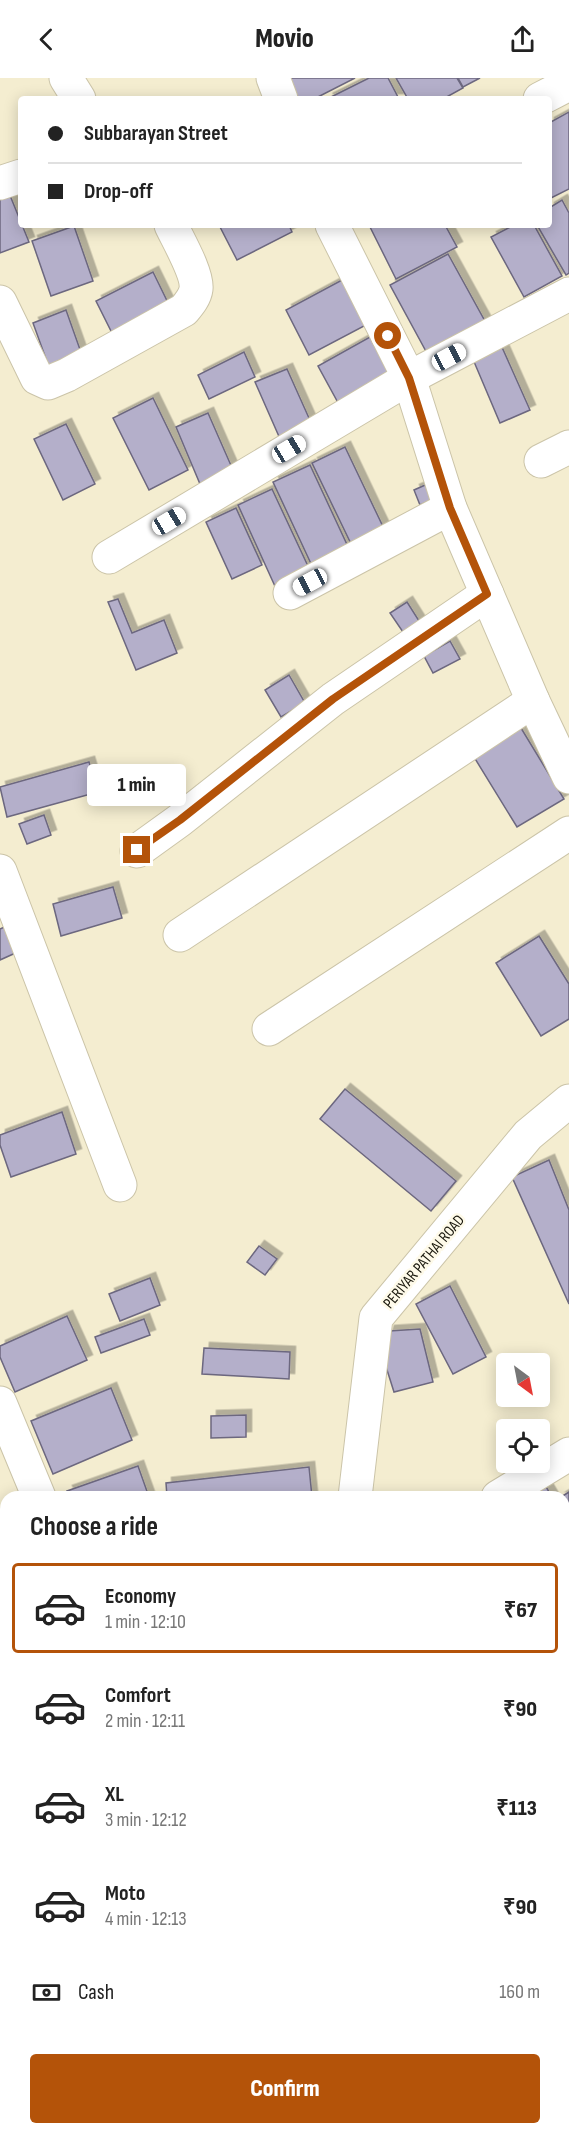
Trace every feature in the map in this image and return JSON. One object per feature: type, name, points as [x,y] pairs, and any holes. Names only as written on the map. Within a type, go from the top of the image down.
[{"type":"street","points":[[66,78],[77,96]]},
{"type":"street","points":[[273,78],[280,96]]},
{"type":"street","points":[[546,96],[569,84]]},
{"type":"street","points":[[0,183],[18,177]]},
{"type":"street","points":[[0,303],[37,378],[48,383],[67,375],[184,310],[194,296],[197,286],[172,228]]},
{"type":"street","points":[[334,228],[409,378],[450,508],[533,701],[569,777]]},
{"type":"street","points":[[109,557],[409,378],[569,294]]},
{"type":"street","points":[[290,593],[450,508]]},
{"type":"street","points":[[137,850],[180,820],[333,699],[487,594]]},
{"type":"street","points":[[180,935],[533,701]]},
{"type":"street","points":[[269,1029],[569,833]]},
{"type":"street","points":[[0,871],[120,1185]]},
{"type":"street","name":"PERIYAR PATHAI ROAD","points":[[356,1491],[376,1318],[528,1135],[569,1101]]},
{"type":"street","points":[[0,1402],[37,1491]]},
{"type":"street","points":[[508,1491],[569,1454]]},
{"type":"building","points":[[281,78],[355,78],[320,96],[290,96]]},
{"type":"building","points":[[369,78],[388,78],[397,96],[333,96]]},
{"type":"building","points":[[396,78],[457,78],[463,88],[448,96],[406,96]]},
{"type":"building","points":[[458,78],[480,78],[463,87]]},
{"type":"building","points":[[569,112],[569,189],[552,198],[552,121]]},
{"type":"building","points":[[9,193],[18,215],[18,228],[23,228],[29,242],[0,253],[0,196]]},
{"type":"building","points":[[562,200],[569,213],[569,273],[566,275],[539,228],[552,228],[552,206]]},
{"type":"building","points":[[68,228],[75,228],[93,281],[51,296],[32,241]]},
{"type":"building","points":[[221,228],[290,228],[292,232],[237,260]]},
{"type":"building","points":[[370,228],[447,228],[457,247],[396,279]]},
{"type":"building","points":[[508,228],[536,228],[562,276],[524,297],[491,237]]},
{"type":"building","points":[[448,254],[486,323],[428,355],[390,285]]},
{"type":"building","points":[[153,272],[172,311],[115,339],[96,301]]},
{"type":"building","points":[[342,280],[366,325],[309,355],[286,310]]},
{"type":"building","points":[[66,310],[83,358],[50,370],[33,323]]},
{"type":"building","points":[[370,337],[394,381],[342,410],[318,366]]},
{"type":"building","points":[[501,345],[530,410],[500,423],[472,357]]},
{"type":"building","points":[[244,352],[255,377],[209,399],[198,375]]},
{"type":"building","points":[[287,369],[313,427],[281,441],[255,382]]},
{"type":"building","points":[[153,398],[188,470],[149,490],[113,418]]},
{"type":"building","points":[[208,413],[233,470],[200,484],[176,427]]},
{"type":"building","points":[[66,424],[95,484],[63,500],[34,439]]},
{"type":"building","points":[[345,447],[387,535],[354,550],[312,463]]},
{"type":"building","points":[[310,465],[350,551],[313,568],[273,482]]},
{"type":"building","points":[[432,482],[439,497],[420,505],[414,490]]},
{"type":"building","points":[[272,489],[314,579],[279,595],[238,505]]},
{"type":"building","points":[[236,508],[262,565],[232,579],[206,522]]},
{"type":"building","points":[[118,599],[132,633],[164,620],[177,653],[136,670],[108,602]]},
{"type":"building","points":[[407,602],[421,624],[405,635],[390,613]]},
{"type":"building","points":[[450,641],[460,659],[433,673],[424,656]]},
{"type":"building","points":[[289,675],[305,703],[281,717],[265,690]]},
{"type":"building","points":[[521,728],[564,799],[517,827],[474,757]]},
{"type":"building","points":[[89,762],[98,792],[7,817],[0,787]]},
{"type":"building","points":[[44,815],[51,835],[27,844],[19,824]]},
{"type":"building","points":[[113,887],[122,918],[61,936],[53,904]]},
{"type":"building","points":[[11,924],[22,950],[0,960],[0,929]]},
{"type":"building","points":[[539,936],[569,984],[569,1019],[541,1036],[496,963]]},
{"type":"building","points":[[345,1089],[456,1181],[431,1211],[320,1119]]},
{"type":"building","points":[[62,1112],[76,1154],[11,1177],[0,1145],[0,1135]]},
{"type":"building","points":[[549,1160],[569,1210],[569,1304],[512,1177]]},
{"type":"building","points":[[259,1246],[277,1259],[265,1275],[247,1262]]},
{"type":"building","points":[[150,1278],[160,1305],[120,1321],[109,1294]]},
{"type":"building","points":[[450,1286],[486,1357],[453,1374],[416,1304]]},
{"type":"building","points":[[67,1316],[87,1360],[15,1392],[0,1357],[0,1346]]},
{"type":"building","points":[[144,1319],[150,1335],[101,1353],[95,1337]]},
{"type":"building","points":[[420,1329],[433,1382],[394,1392],[382,1354],[389,1331]]},
{"type":"building","points":[[204,1348],[290,1352],[289,1379],[202,1374]]},
{"type":"building","points":[[111,1388],[132,1440],[53,1474],[31,1421]]},
{"type":"building","points":[[246,1415],[246,1437],[211,1438],[211,1416]]},
{"type":"building","points":[[138,1466],[147,1491],[67,1491]]},
{"type":"building","points":[[309,1467],[311,1491],[167,1491],[166,1483]]},
{"type":"building","points":[[545,1485],[548,1491],[534,1491]]},
{"type":"route","points":[[137,850],[180,820],[333,699],[487,594],[450,508],[409,378],[388,336]]}]
